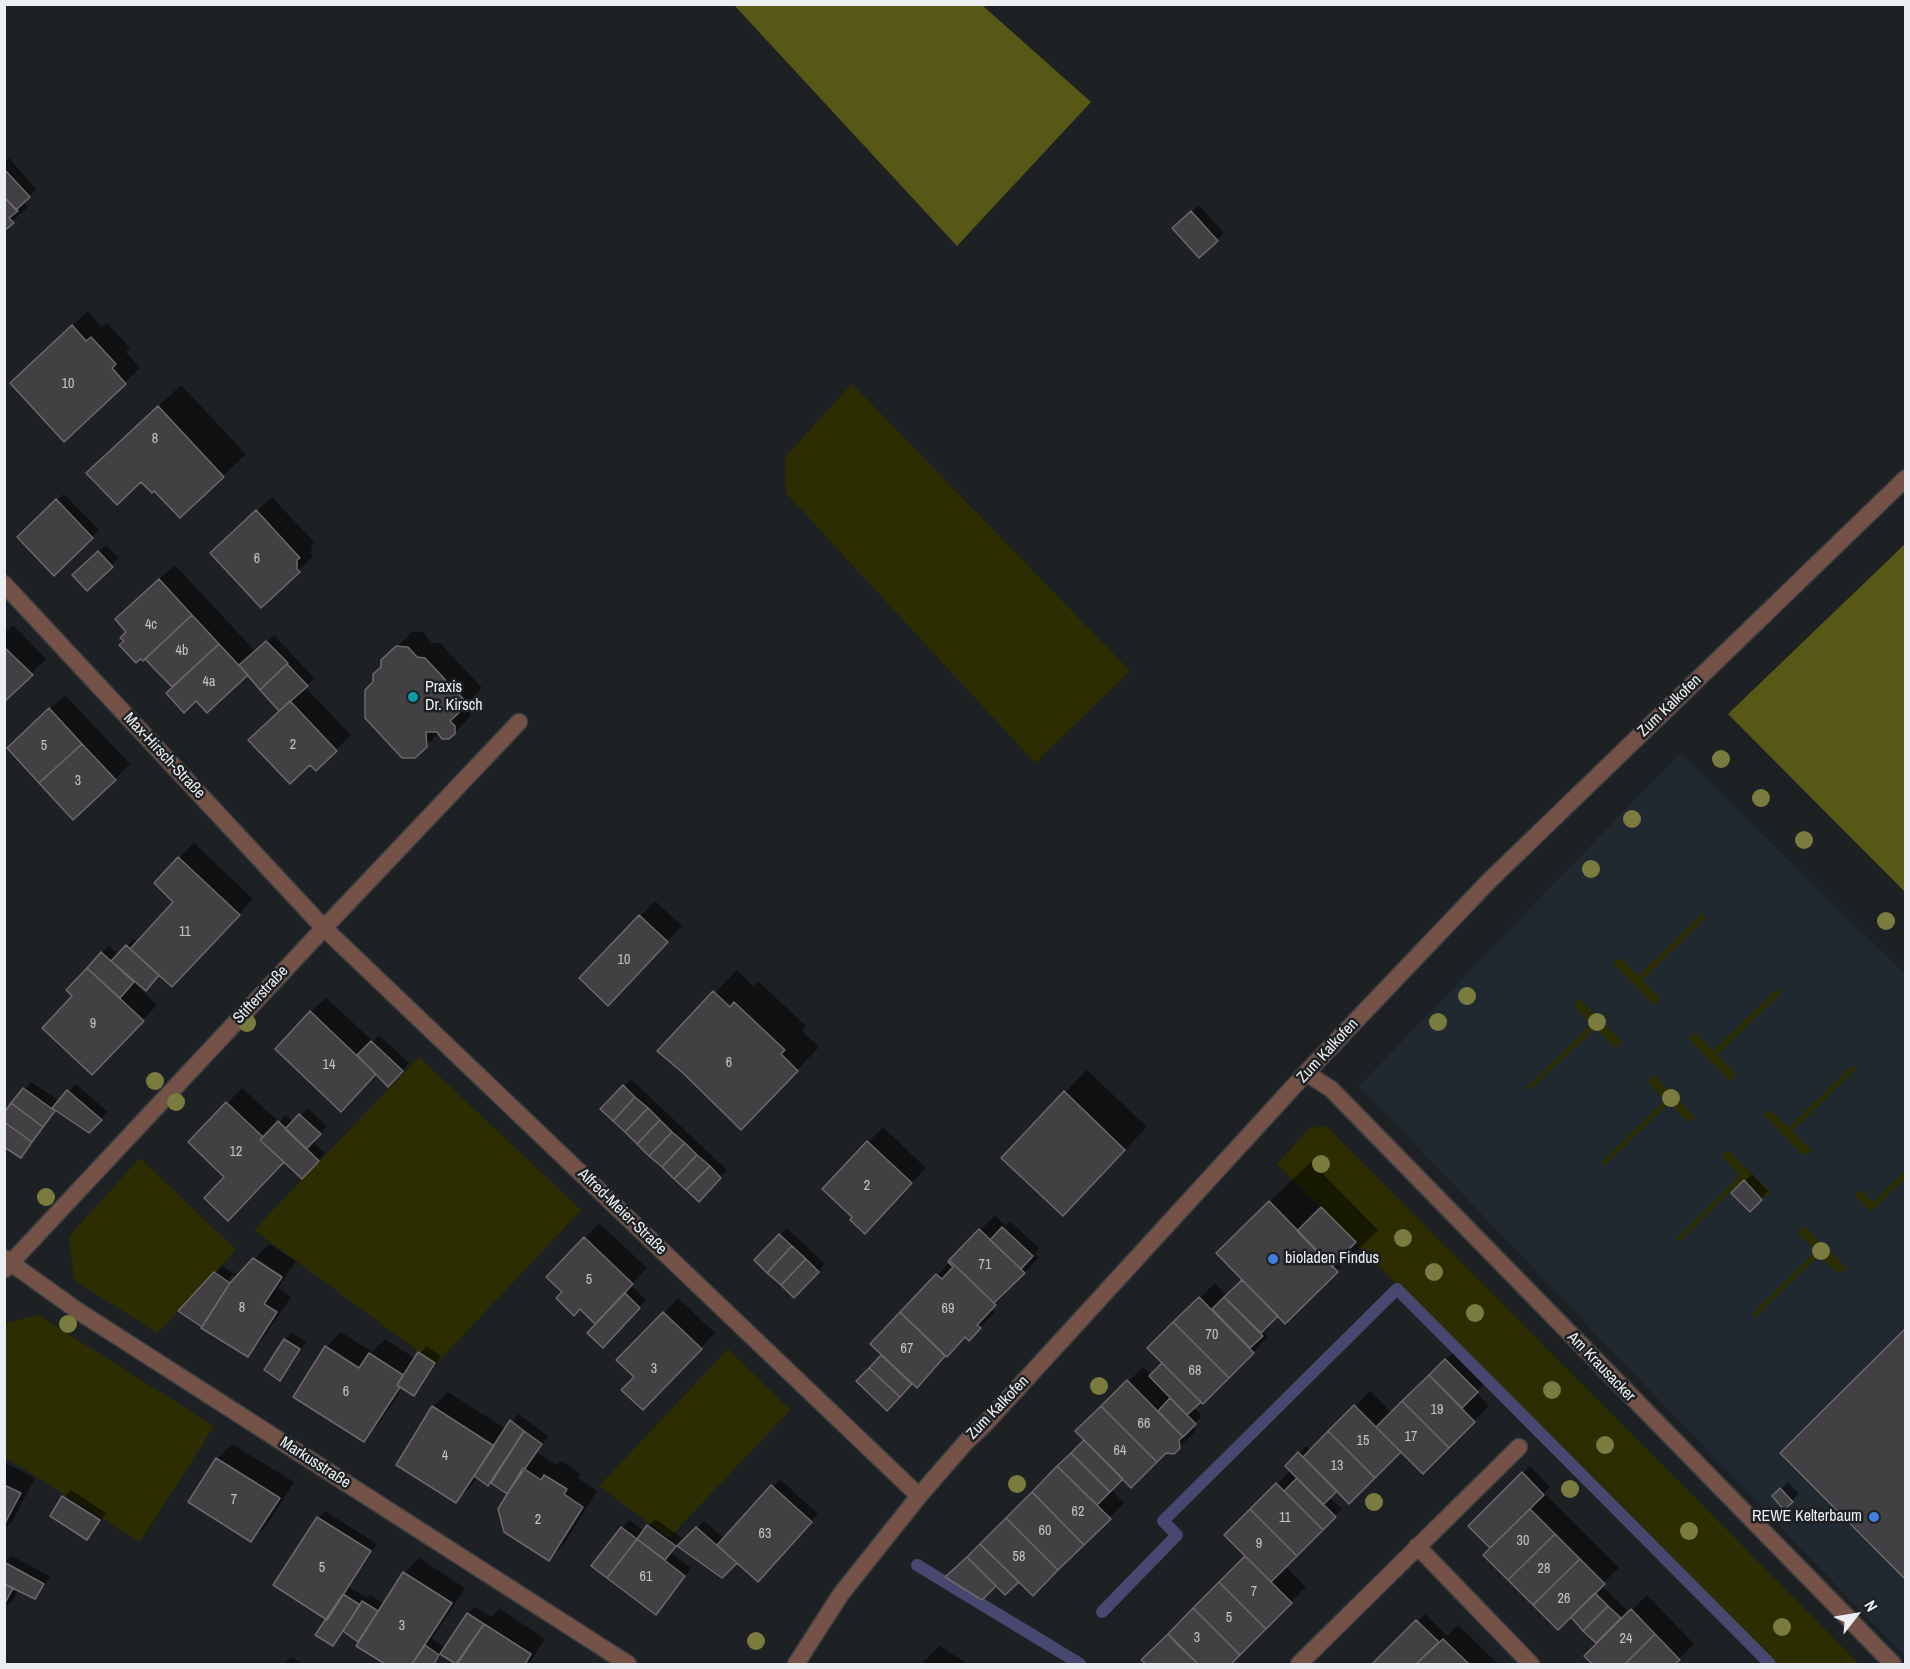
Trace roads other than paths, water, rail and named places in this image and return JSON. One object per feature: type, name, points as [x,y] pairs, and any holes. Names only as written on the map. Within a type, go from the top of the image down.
[{"type":"street","name":"Zum Kalkofen","points":[[795,1665],[841,1594],[919,1496],[965,1443],[1306,1074],[1490,881],[1905,478]]},
{"type":"street","name":"Max-Hirsch-Straße","points":[[4,584],[324,928]]},
{"type":"street","name":"Stifterstraße","points":[[7,1263],[519,722]]},
{"type":"street","name":"Alfred-Meier-Straße","points":[[324,928],[919,1496]]},
{"type":"street","name":"Am Krausacker","points":[[1306,1074],[1331,1089],[1893,1665]]},
{"type":"street","name":"Markusstraße","points":[[7,1263],[628,1665]]},
{"type":"street","points":[[1299,1665],[1519,1447]]},
{"type":"street","points":[[1417,1546],[1532,1665]]},
{"type":"waterway","points":[[1102,1612],[1177,1535],[1163,1521],[1397,1289],[1770,1664]]},
{"type":"waterway","points":[[917,1565],[1080,1664]]},
{"type":"place","name":"Praxis Dr. Kirsch","points":[[413,697]]},
{"type":"place","name":"bioladen Findus","points":[[1273,1259]]},
{"type":"place","name":"REWE Kelterbaum","points":[[1874,1517]]}]
